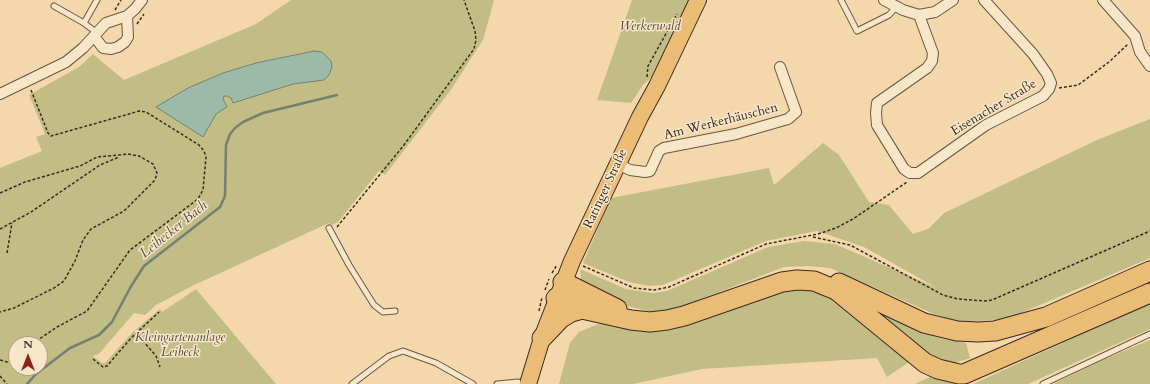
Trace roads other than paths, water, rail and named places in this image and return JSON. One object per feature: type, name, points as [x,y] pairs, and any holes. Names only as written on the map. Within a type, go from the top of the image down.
[{"type":"highway","points":[[560,290],[618,310],[651,317],[675,314],[773,279],[798,275],[823,277],[834,280],[924,323],[957,331],[978,332],[995,331],[1046,317],[1150,271]]},
{"type":"highway","points":[[560,290],[582,309],[631,320],[650,322],[667,320],[790,280],[805,280],[822,283],[836,290],[925,363],[938,369],[959,374],[979,368],[1150,293]]},
{"type":"highway","points":[[542,338],[565,315],[582,309]]},
{"type":"main road","name":"Ratinger Straße","points":[[524,383],[572,261],[640,117],[658,86],[698,0]]},
{"type":"street","points":[[0,94],[66,62],[106,23],[127,16],[142,0]]},
{"type":"street","points":[[884,0],[896,7],[919,15],[935,12],[953,0]]},
{"type":"street","name":"Eisenacher Straße","points":[[919,15],[933,53],[932,61],[926,68],[877,103],[876,114],[877,125],[904,168],[910,173],[918,173],[986,125],[1043,96],[1049,89],[1051,83],[1033,54],[984,0]]},
{"type":"street","points":[[1103,0],[1135,36],[1140,52],[1150,66]]},
{"type":"street","points":[[96,34],[103,48],[111,50],[118,47],[125,42],[128,37],[127,16]]},
{"type":"street","name":"Am Werkerhäuschen","points":[[618,164],[630,170],[645,172],[650,170],[659,151],[664,148],[736,134],[788,119],[796,112],[780,67]]},
{"type":"lane","points":[[84,24],[98,0]]},
{"type":"lane","points":[[841,0],[857,31],[889,15],[896,7]]},
{"type":"lane","points":[[54,6],[84,24],[96,34]]},
{"type":"lane","points":[[331,231],[349,265],[374,305],[383,312],[395,310]]},
{"type":"lane","points":[[1043,384],[1150,334]]},
{"type":"lane","points":[[352,384],[389,356],[403,350],[436,363],[473,384]]},
{"type":"lane","points":[[497,384],[524,383]]},
{"type":"waterway","name":"Leibecker Bach","points":[[27,384],[36,374],[70,348],[99,335],[112,322],[130,288],[144,266],[220,207],[225,196],[226,145],[230,134],[235,128],[243,122],[263,113],[337,95]]},
{"type":"park label","name":"Werkerwald","points":[[650,27]]},
{"type":"park label","name":"Kleingartenanlage Leibeck","points":[[180,346]]}]
